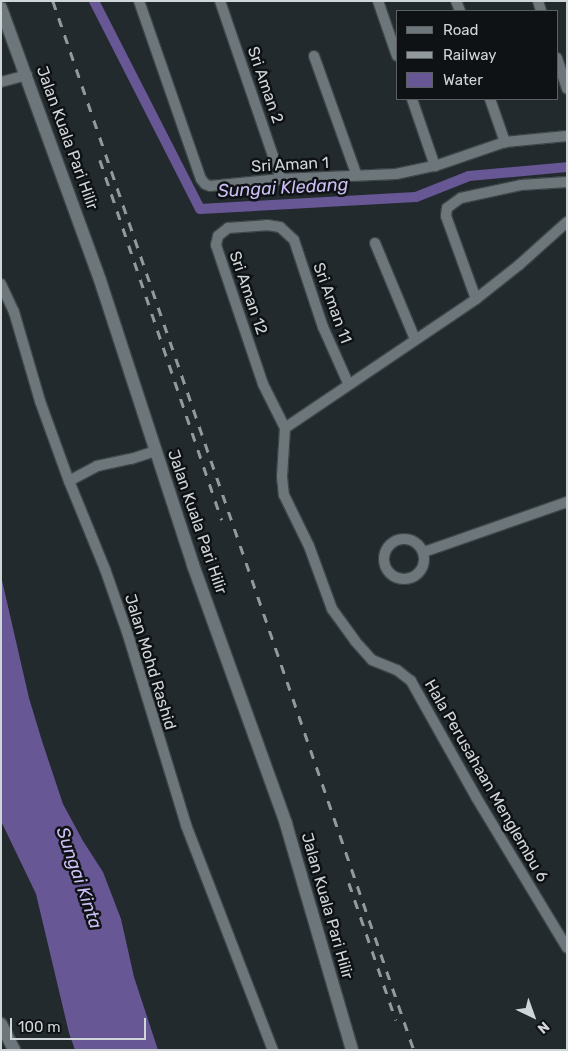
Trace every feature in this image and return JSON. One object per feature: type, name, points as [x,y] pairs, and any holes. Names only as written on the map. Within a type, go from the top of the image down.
[{"type":"street","name":"Sri Aman 1","points":[[139,1],[201,179],[210,186],[281,179],[396,174],[435,166],[505,142],[567,136]]},
{"type":"street","name":"Sri Aman 2","points":[[220,1],[281,179]]},
{"type":"street","points":[[378,1],[396,53]]},
{"type":"street","name":"Jalan Kuala Pari Hilir","points":[[1,8],[27,75],[103,289],[155,450],[286,824],[352,1050]]},
{"type":"street","points":[[314,56],[357,176]]},
{"type":"street","points":[[558,61],[567,88]]},
{"type":"street","points":[[1,82],[27,75]]},
{"type":"street","points":[[412,100],[435,166]]},
{"type":"street","points":[[490,100],[505,142]]},
{"type":"street","points":[[476,299],[446,216],[447,208],[461,198],[521,184],[567,182]]},
{"type":"street","points":[[285,428],[476,299],[519,265],[567,222]]},
{"type":"street","name":"Sri Aman 12","points":[[285,428],[263,384],[216,245],[218,236],[228,228],[267,225],[280,227],[288,233]]},
{"type":"street","name":"Sri Aman 11","points":[[288,233],[294,240],[323,327],[348,384]]},
{"type":"street","points":[[375,243],[415,339]]},
{"type":"street","name":"Jalan Mohd Rashid","points":[[1,284],[14,312],[40,401],[69,481],[105,569],[128,635],[186,825],[273,1050]]},
{"type":"street","name":"Hala Perusahaan Menglembu 6","points":[[285,428],[282,477],[284,495],[309,546],[332,609],[372,660],[397,670],[411,681],[476,797],[567,948]]},
{"type":"street","points":[[69,481],[97,466],[131,459],[155,450]]},
{"type":"street","points":[[424,552],[567,502]]},
{"type":"street","points":[[398,538],[409,538],[418,543],[424,552],[424,563],[419,573],[410,579],[399,579],[390,574],[384,565],[384,554],[389,544],[398,538]]},
{"type":"street","points":[[1,1024],[14,1050]]},
{"type":"water","name":"Sungai Kinta","points":[[1,576],[29,698],[42,741],[63,804],[83,841],[103,872],[121,919],[134,977],[158,1050],[75,1050],[69,1033],[36,894],[1,821]]},
{"type":"waterway","name":"Sungai Kledang","points":[[94,1],[200,209],[416,197],[469,176],[567,167]]},
{"type":"railway","points":[[53,1],[414,1050]]},
{"type":"railway","points":[[100,160],[222,520]]},
{"type":"railway","points":[[349,883],[396,1020]]}]
